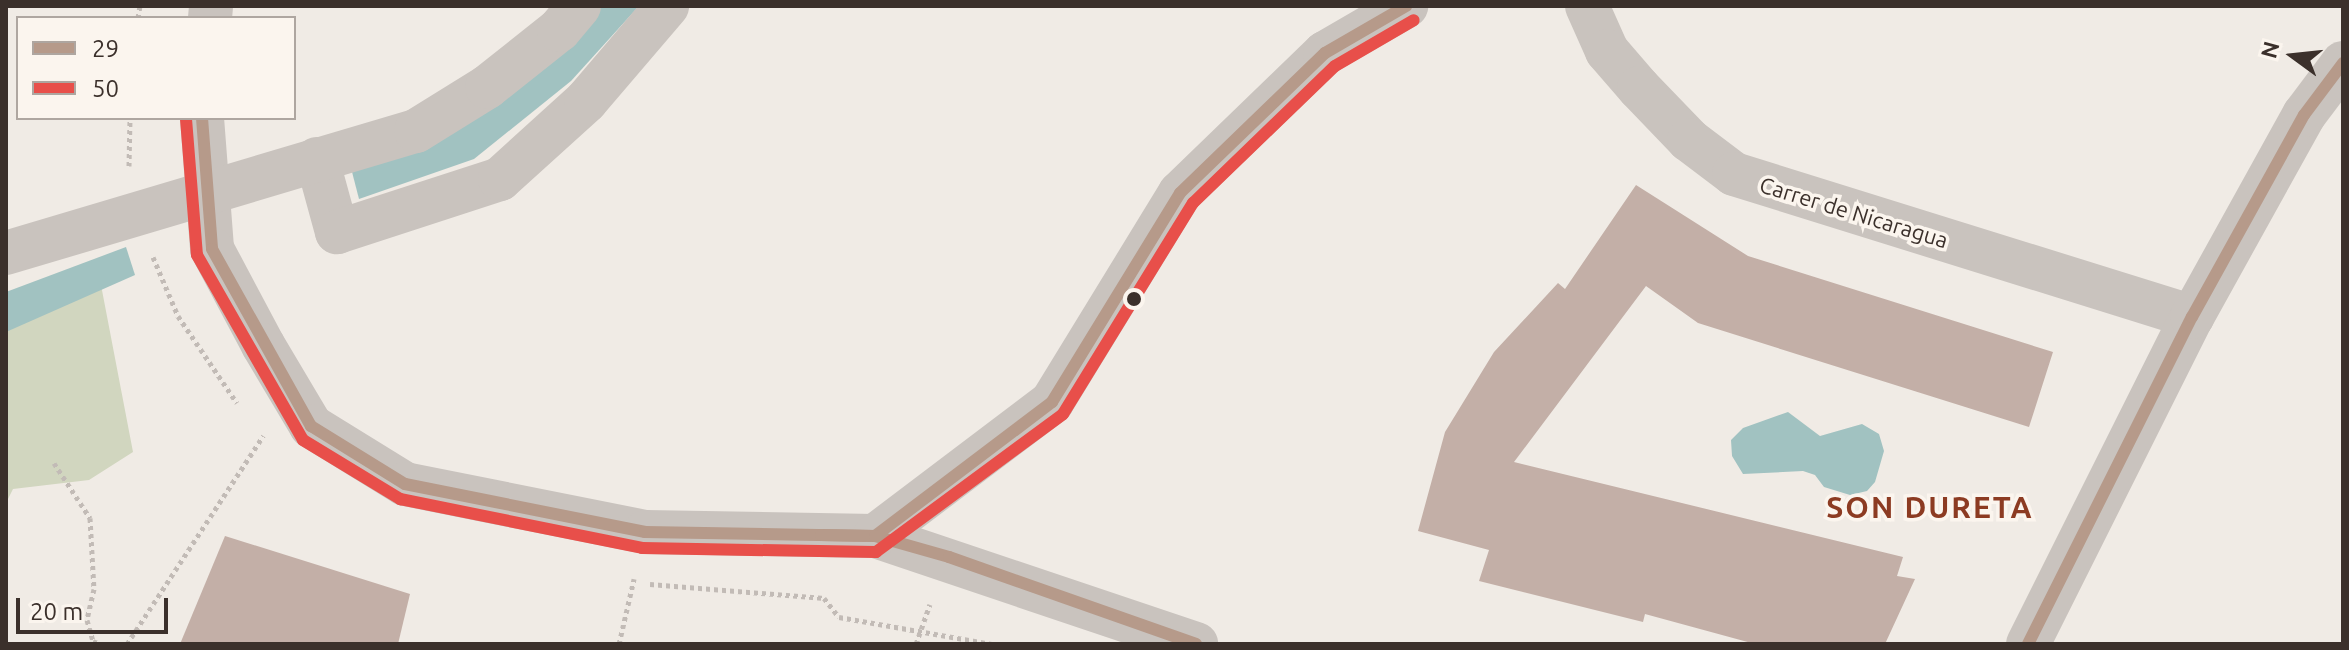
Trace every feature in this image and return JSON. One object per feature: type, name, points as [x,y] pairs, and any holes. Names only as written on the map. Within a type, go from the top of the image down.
[{"type":"street","points":[[6,253],[416,131],[487,87],[559,30],[579,6]]},
{"type":"street","points":[[317,159],[337,232],[500,179],[586,101],[667,6]]},
{"type":"street","points":[[875,536],[1052,402],[1180,193],[1325,53],[1406,6]]},
{"type":"street","name":"Carrer de Nicaragua","points":[[1587,6],[1607,51],[1639,88],[1689,140],[1734,174],[2192,317]]},
{"type":"street","points":[[2028,644],[2192,317],[2304,115],[2343,63]]},
{"type":"street","points":[[202,120],[212,249],[263,345],[311,426],[405,484],[645,532],[875,536],[1196,644]]},
{"type":"path","points":[[127,644],[247,456],[296,399]]},
{"type":"path","points":[[54,463],[90,518],[94,589],[87,620],[93,641],[100,644]]},
{"type":"path","points":[[619,644],[645,532]]},
{"type":"green space","points":[[101,285],[133,452],[89,480],[13,489],[6,503],[6,302]]},
{"type":"water","points":[[592,6],[639,6],[571,81],[474,159],[359,199],[351,168]]},
{"type":"water","points":[[126,247],[135,275],[6,332],[6,292]]},
{"type":"water","points":[[1788,412],[1820,436],[1862,424],[1879,434],[1884,451],[1875,482],[1867,491],[1850,495],[1824,487],[1815,475],[1803,471],[1743,474],[1732,456],[1731,440],[1743,428]]},
{"type":"building","points":[[1636,185],[1748,256],[2053,352],[2029,427],[1698,323],[1646,286],[1514,462],[1903,557],[1897,576],[1915,579],[1885,644],[1755,644],[1645,614],[1643,622],[1479,581],[1489,550],[1418,531],[1445,432],[1494,352],[1558,283],[1565,289]]},
{"type":"building","points":[[225,536],[410,594],[398,644],[180,644]]},
{"type":"transit line","name":"29","points":[[202,120],[212,249],[311,426],[405,484],[645,532],[875,536],[1052,402],[1180,193],[1325,53],[1406,6]]},
{"type":"transit line","name":"50","points":[[186,120],[197,255],[303,440],[400,499],[642,548],[876,552],[1063,414],[1193,203],[1335,66],[1414,20]]},
{"type":"transit line","name":"29","points":[[2028,644],[2192,317],[2304,115],[2343,63]]},
{"type":"transit line","name":"29","points":[[821,535],[875,536],[949,557],[1196,644]]},
{"type":"district","name":"SON DURETA","points":[[1930,507]]}]
